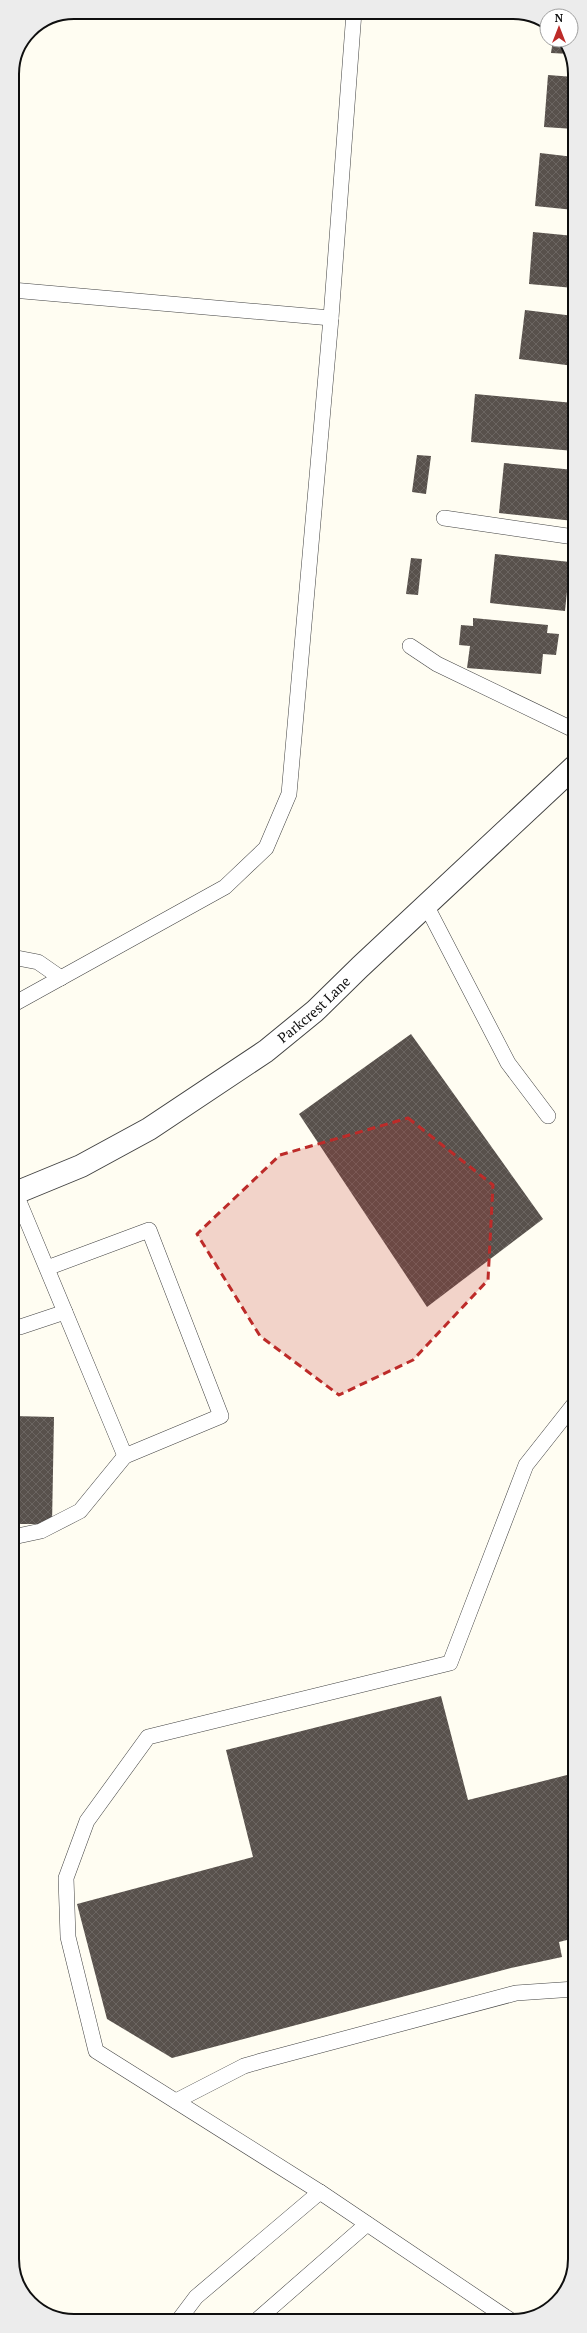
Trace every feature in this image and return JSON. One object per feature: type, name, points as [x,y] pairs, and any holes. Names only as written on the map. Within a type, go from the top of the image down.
[{"type":"street","name":"Parkcrest Lane","points":[[19,1191],[81,1166],[149,1129],[266,1051],[315,1011],[568,772]]},
{"type":"lane","points":[[19,1001],[225,887],[266,848],[289,794],[331,318],[353,19]]},
{"type":"lane","points":[[19,291],[331,318]]},
{"type":"lane","points":[[444,518],[568,536]]},
{"type":"lane","points":[[410,646],[437,664],[568,727]]},
{"type":"lane","points":[[426,905],[508,1063],[548,1116]]},
{"type":"lane","points":[[19,958],[38,962],[61,978]]},
{"type":"lane","points":[[19,1204],[47,1268],[124,1456]]},
{"type":"lane","points":[[19,1536],[41,1531],[80,1511],[124,1456],[221,1416],[149,1230],[47,1268]]},
{"type":"lane","points":[[19,1327],[65,1312]]},
{"type":"lane","points":[[501,2314],[320,2192],[96,2051],[68,1937],[66,1878],[87,1821],[148,1737],[450,1663],[526,1465],[568,1410]]},
{"type":"lane","points":[[176,2102],[244,2066],[261,2061],[516,1993],[568,1989]]},
{"type":"lane","points":[[183,2314],[196,2297],[320,2192]]},
{"type":"lane","points":[[264,2314],[367,2224]]},
{"type":"highlighted area","points":[[408,1118],[493,1185],[488,1280],[413,1360],[339,1395],[260,1336],[197,1234],[280,1155]]},
{"type":"building","points":[[552,48],[562,48],[564,54],[551,53]]},
{"type":"building","points":[[548,75],[568,77],[568,129],[544,127]]},
{"type":"building","points":[[540,153],[568,156],[568,209],[535,206]]},
{"type":"building","points":[[533,232],[568,235],[568,287],[529,284]]},
{"type":"building","points":[[525,310],[568,315],[568,365],[519,359]]},
{"type":"building","points":[[475,394],[568,402],[568,450],[471,442]]},
{"type":"building","points":[[417,455],[431,456],[426,494],[412,492]]},
{"type":"building","points":[[504,463],[568,469],[568,520],[499,513]]},
{"type":"building","points":[[495,554],[568,562],[568,582],[565,611],[490,603]]},
{"type":"building","points":[[411,558],[422,559],[418,595],[406,594]]},
{"type":"building","points":[[473,618],[548,625],[547,633],[559,634],[556,655],[543,654],[541,674],[467,668],[470,646],[459,645],[461,625],[473,626]]},
{"type":"building","points":[[411,1034],[543,1219],[427,1307],[299,1114]]},
{"type":"building","points":[[19,1416],[54,1417],[52,1524],[19,1524]]},
{"type":"building","points":[[441,1696],[468,1800],[568,1775],[568,1940],[559,1942],[562,1957],[511,1968],[172,2058],[107,2019],[77,1904],[253,1857],[226,1750]]}]
